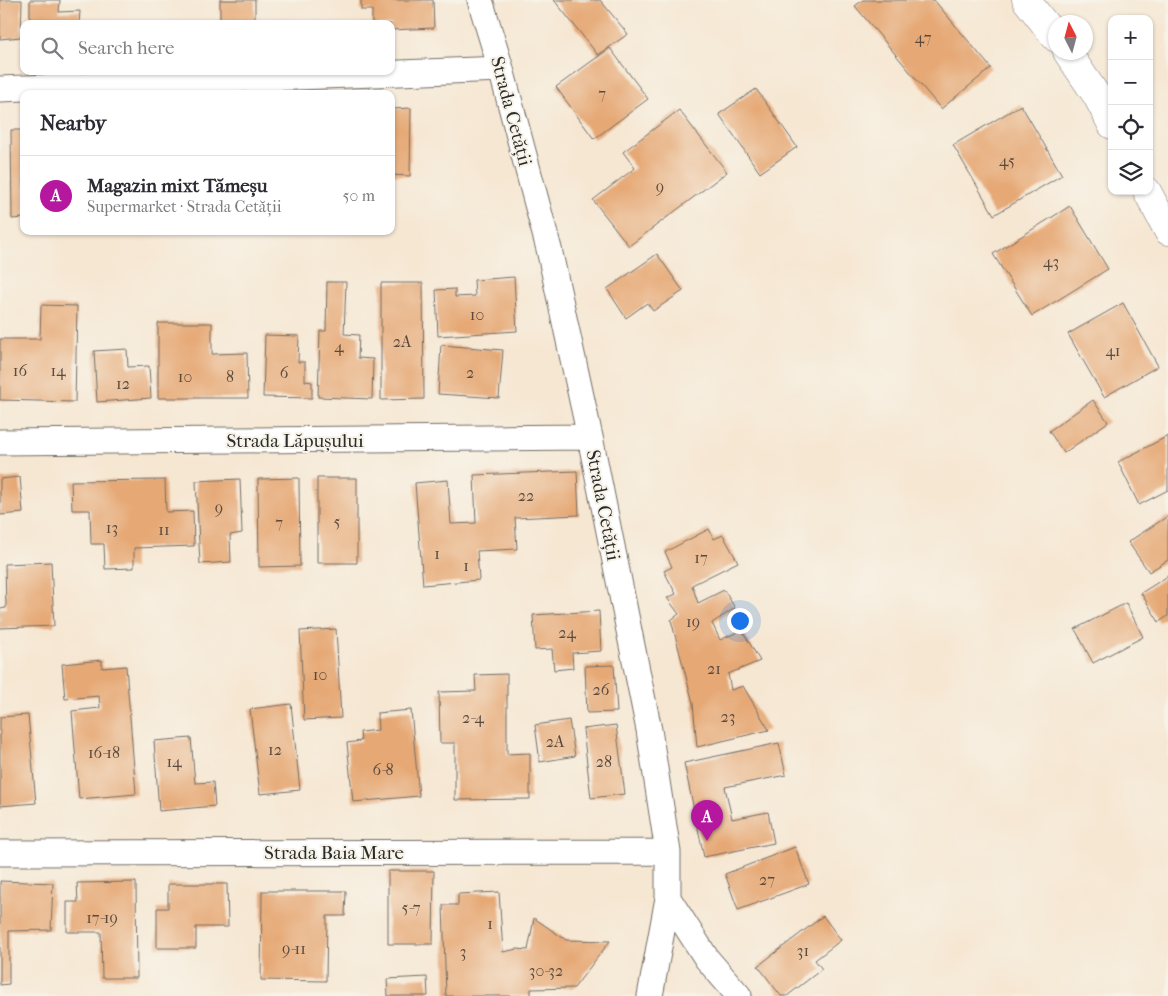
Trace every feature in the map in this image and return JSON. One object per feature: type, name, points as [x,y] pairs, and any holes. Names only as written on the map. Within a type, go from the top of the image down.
[{"type":"street","name":"Strada Cetății","points":[[480,0],[501,69],[549,249],[590,437],[649,730],[668,852],[668,898],[650,996]]},
{"type":"street","points":[[1026,0],[1048,28]]},
{"type":"street","points":[[1072,60],[1097,96],[1108,117]]},
{"type":"street","points":[[395,73],[501,69]]},
{"type":"street","points":[[0,89],[351,75]]},
{"type":"street","points":[[1149,195],[1168,231]]},
{"type":"street","name":"Strada Lăpușului","points":[[0,442],[590,437]]},
{"type":"street","name":"Strada Baia Mare","points":[[0,853],[668,852]]},
{"type":"street","points":[[668,898],[730,995]]},
{"type":"building","points":[[0,0],[22,0],[20,37],[0,39]]},
{"type":"building","points":[[30,0],[60,0],[59,12],[80,11],[79,20],[30,20]]},
{"type":"building","points":[[220,0],[255,0],[255,20],[220,20]]},
{"type":"building","points":[[361,0],[433,0],[434,28],[395,30],[395,20],[372,20],[372,10],[361,10]]},
{"type":"building","points":[[554,0],[600,0],[628,34],[598,55]]},
{"type":"building","points":[[863,0],[934,0],[991,68],[941,109],[855,6]]},
{"type":"building","points":[[610,48],[648,99],[594,139],[556,87]]},
{"type":"building","points":[[756,89],[797,147],[760,173],[719,114]]},
{"type":"building","points":[[1021,105],[1062,175],[994,215],[953,145]]},
{"type":"building","points":[[411,108],[410,176],[395,175],[395,109]]},
{"type":"building","points":[[679,110],[727,172],[629,246],[593,200],[635,168],[623,152]]},
{"type":"building","points":[[11,130],[20,130],[20,218],[12,219]]},
{"type":"building","points":[[1070,206],[1108,269],[1032,316],[993,254]]},
{"type":"building","points":[[657,254],[683,291],[653,311],[647,303],[626,318],[607,289]]},
{"type":"building","points":[[514,277],[517,331],[438,336],[436,290],[455,289],[455,297],[475,296],[474,280]]},
{"type":"building","points":[[327,282],[346,282],[344,334],[359,335],[358,358],[373,359],[372,399],[318,397],[320,331],[326,331]]},
{"type":"building","points":[[381,283],[423,283],[424,399],[381,400]]},
{"type":"building","points":[[1123,303],[1158,366],[1104,397],[1068,334]]},
{"type":"building","points":[[41,305],[77,306],[75,402],[0,400],[0,339],[40,339]]},
{"type":"building","points":[[158,323],[212,323],[212,354],[247,353],[248,398],[158,398]]},
{"type":"building","points":[[265,335],[299,336],[298,362],[305,362],[305,381],[312,382],[312,398],[263,397]]},
{"type":"building","points":[[441,345],[503,350],[499,398],[438,394]]},
{"type":"building","points":[[127,349],[128,367],[149,366],[151,398],[97,402],[94,351]]},
{"type":"building","points":[[1093,400],[1108,422],[1064,453],[1049,431]]},
{"type":"building","points":[[1168,436],[1168,490],[1139,505],[1118,462]]},
{"type":"building","points":[[577,471],[579,515],[515,518],[517,549],[477,551],[479,580],[423,585],[415,483],[448,480],[451,524],[476,523],[474,475]]},
{"type":"building","points":[[20,477],[23,513],[0,515],[0,479]]},
{"type":"building","points":[[299,478],[300,566],[259,567],[258,479]]},
{"type":"building","points":[[317,478],[357,478],[357,563],[317,563]]},
{"type":"building","points":[[240,479],[242,533],[230,535],[231,562],[200,564],[196,481]]},
{"type":"building","points":[[165,480],[166,512],[193,511],[194,546],[134,548],[134,568],[105,569],[104,544],[91,544],[90,510],[72,510],[71,481]]},
{"type":"building","points":[[1168,516],[1168,560],[1149,572],[1128,542]]},
{"type":"building","points":[[709,529],[714,539],[723,535],[738,562],[692,585],[698,603],[724,590],[735,608],[712,623],[720,640],[742,630],[760,661],[728,674],[731,690],[743,686],[769,730],[697,747],[693,703],[671,620],[679,614],[667,598],[676,594],[664,571],[672,567],[665,552]]},
{"type":"building","points":[[51,562],[54,626],[0,628],[0,609],[6,608],[5,564]]},
{"type":"building","points":[[1168,576],[1168,616],[1159,622],[1141,593]]},
{"type":"building","points":[[1126,603],[1143,637],[1093,663],[1075,629]]},
{"type":"building","points":[[599,611],[601,651],[572,653],[573,668],[554,670],[552,649],[535,650],[533,615]]},
{"type":"building","points":[[336,629],[341,718],[304,720],[300,631]]},
{"type":"building","points":[[102,660],[102,668],[126,666],[136,794],[79,799],[72,711],[100,708],[99,696],[65,699],[62,664]]},
{"type":"building","points":[[614,665],[617,712],[587,713],[585,666]]},
{"type":"building","points":[[507,674],[507,754],[530,753],[530,799],[455,800],[455,743],[440,743],[439,692],[476,691],[475,675]]},
{"type":"building","points":[[291,704],[300,790],[260,794],[250,709]]},
{"type":"building","points":[[411,710],[419,796],[353,802],[347,743],[361,741],[360,732],[378,730],[377,713]]},
{"type":"building","points":[[28,715],[36,803],[0,806],[0,717]]},
{"type":"building","points":[[569,720],[575,756],[540,762],[535,725]]},
{"type":"building","points":[[616,725],[625,794],[591,798],[583,729]]},
{"type":"building","points":[[191,738],[195,783],[213,782],[215,806],[159,811],[154,741]]},
{"type":"building","points":[[779,743],[786,775],[725,787],[732,819],[768,812],[774,843],[704,857],[684,763]]},
{"type":"building","points":[[795,847],[809,884],[738,910],[725,874]]},
{"type":"building","points":[[388,871],[434,871],[433,944],[388,944]]},
{"type":"building","points":[[0,881],[53,883],[51,930],[9,931],[9,984],[0,985]]},
{"type":"building","points":[[136,882],[137,978],[102,978],[101,932],[67,932],[67,902],[78,902],[77,883]]},
{"type":"building","points":[[168,884],[227,884],[228,927],[196,927],[196,948],[157,948],[157,908],[168,908]]},
{"type":"building","points":[[262,891],[346,891],[345,916],[327,916],[326,981],[261,980]]},
{"type":"building","points":[[499,892],[503,952],[517,949],[528,950],[534,918],[566,940],[610,941],[574,988],[531,989],[531,996],[446,996],[443,905],[458,905],[458,894]]},
{"type":"building","points":[[823,916],[841,940],[815,960],[822,969],[787,996],[781,996],[758,966]]},
{"type":"building","points":[[427,977],[428,996],[388,996],[387,979]]},
{"type":"place","name":"Magazin mixt Tămeșu","points":[[707,841]]}]
